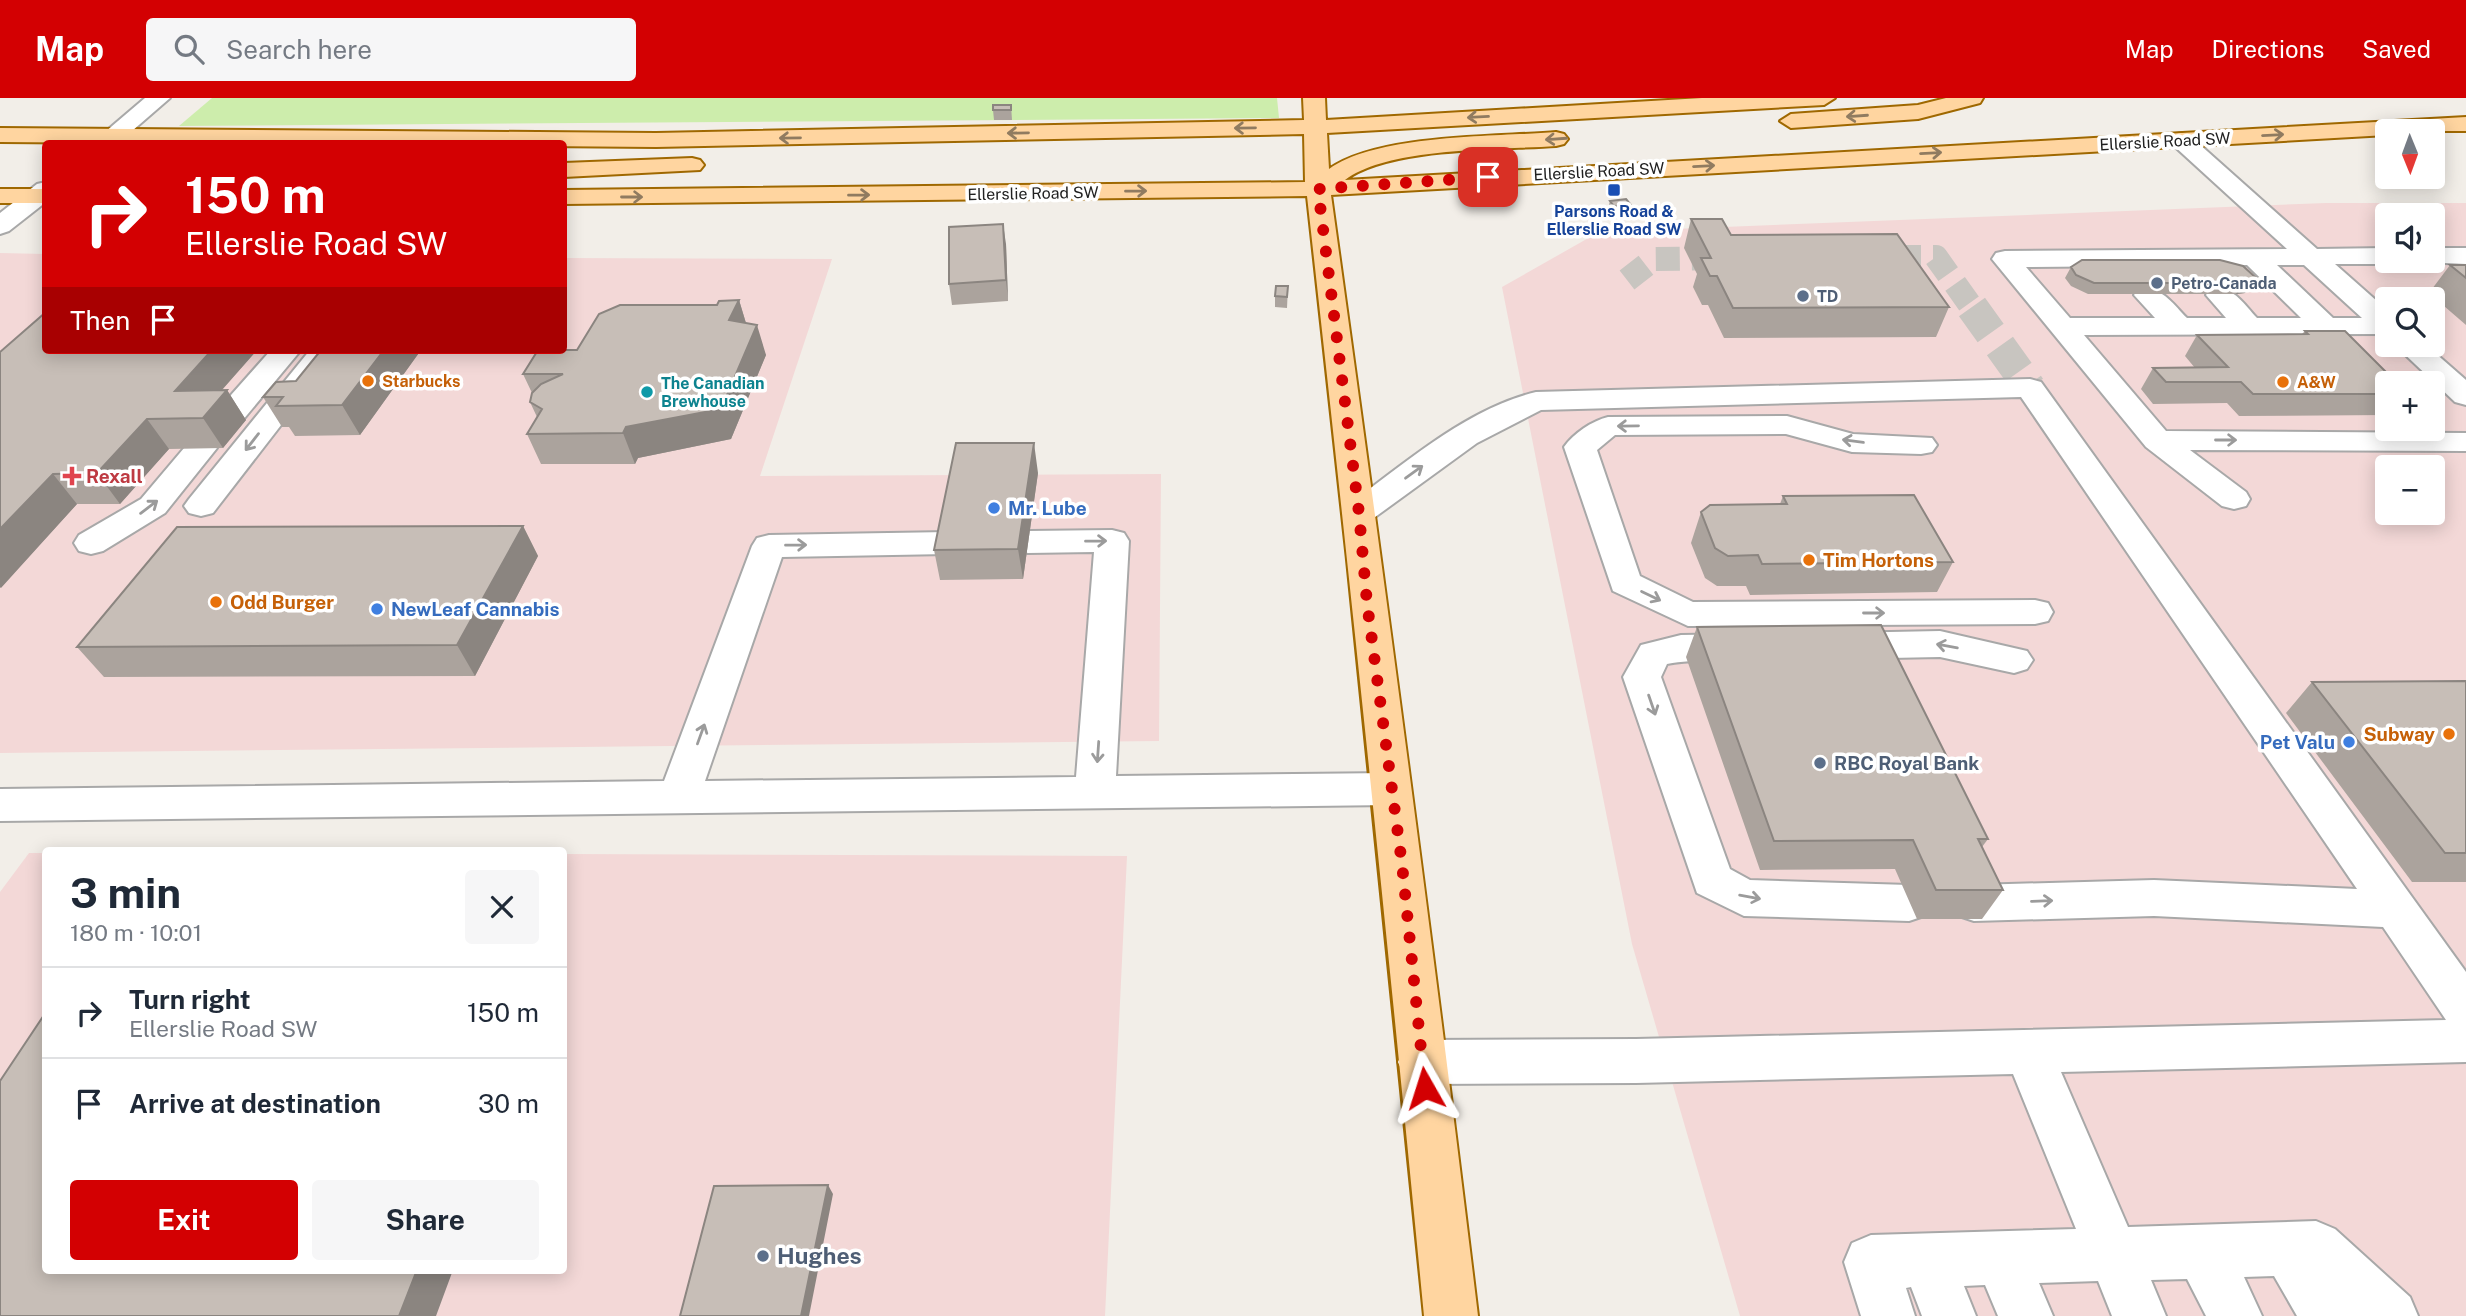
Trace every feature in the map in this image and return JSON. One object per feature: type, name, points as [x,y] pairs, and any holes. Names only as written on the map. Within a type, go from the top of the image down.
[{"type":"main road","points":[[1314,98],[1318,189],[1359,513],[1367,603],[1451,1316]]},
{"type":"main road","points":[[1541,98],[1717,103]]},
{"type":"main road","points":[[0,135],[106,140],[691,140],[1314,127],[1824,98]]},
{"type":"main road","points":[[1727,126],[1918,112],[1972,98]]},
{"type":"main road","name":"Ellerslie Road SW","points":[[567,197],[1318,189],[1461,178],[2466,124]]},
{"type":"main road","points":[[808,162],[1241,148],[1281,141],[1314,127]]},
{"type":"main road","points":[[1318,189],[1347,167],[1391,152],[1578,137]]},
{"type":"main road","points":[[567,150],[691,140]]},
{"type":"main road","points":[[0,155],[42,150]]},
{"type":"main road","points":[[567,170],[711,164]]},
{"type":"main road","points":[[0,196],[42,194]]},
{"type":"lane","points":[[106,140],[159,98]]},
{"type":"lane","points":[[2180,140],[2375,315]]},
{"type":"lane","points":[[0,226],[42,195]]},
{"type":"lane","points":[[2234,499],[2157,440],[2005,259],[2122,265],[2191,264],[2254,257],[2375,256]]},
{"type":"lane","points":[[2445,256],[2466,256]]},
{"type":"lane","points":[[2254,257],[2327,327]]},
{"type":"lane","points":[[2148,295],[2180,327]]},
{"type":"lane","points":[[2220,295],[2249,326]]},
{"type":"lane","points":[[2062,327],[2375,326]]},
{"type":"lane","points":[[226,420],[284,354]]},
{"type":"lane","points":[[201,506],[322,354]]},
{"type":"lane","points":[[2422,357],[2466,396]]},
{"type":"lane","points":[[1359,513],[1452,443],[1504,414],[1536,401],[1772,397],[2031,388],[2466,1010]]},
{"type":"lane","points":[[1921,445],[1852,443],[1787,425],[1608,426],[1580,447],[1625,583],[1688,614],[2035,612]]},
{"type":"lane","points":[[2157,440],[2466,442]]},
{"type":"lane","points":[[91,543],[153,506],[201,448]]},
{"type":"lane","points":[[1028,542],[1112,541],[1095,792]]},
{"type":"lane","points":[[678,799],[769,545],[948,543]]},
{"type":"lane","points":[[1909,903],[1832,903],[1744,898],[1712,880],[1642,677],[1654,654],[1681,648],[1940,644],[2014,660]]},
{"type":"lane","points":[[7,813],[678,799],[1391,789]]},
{"type":"lane","points":[[1974,903],[2154,898],[2395,909]]},
{"type":"lane","points":[[1422,1062],[1636,1061],[2466,1041]]},
{"type":"lane","points":[[2028,1051],[2139,1316]]},
{"type":"lane","points":[[1888,1316],[1871,1262],[2316,1248],[2392,1316]]},
{"type":"lane","points":[[2288,1249],[2328,1316]]},
{"type":"lane","points":[[2202,1252],[2235,1316]]},
{"type":"lane","points":[[2001,1260],[2026,1316]]},
{"type":"lane","points":[[1928,1261],[1949,1316]]},
{"type":"shaded area","points":[[2326,203],[2375,203],[2375,273],[2445,273],[2445,203],[2466,203],[2466,1316],[1740,1316],[1632,944],[1502,287],[1599,232]]},
{"type":"shaded area","points":[[0,253],[42,254],[42,354],[567,354],[567,258],[832,259],[760,476],[1161,474],[1159,741],[0,753]]},
{"type":"shaded area","points":[[29,853],[42,853],[42,1274],[567,1274],[567,854],[1127,856],[1105,1316],[0,1316],[0,892]]},
{"type":"green space","points":[[212,98],[1277,98],[1279,118],[179,126]]},
{"type":"building","points":[[993,105],[1011,105],[1011,110],[993,110]]},
{"type":"building","points":[[1626,199],[1631,205],[1614,206],[1610,201]]},
{"type":"building","points":[[1691,219],[1722,219],[1731,235],[1897,234],[1949,307],[1733,308],[1717,276],[1710,276],[1701,258],[1711,258]]},
{"type":"building","points":[[1003,224],[1006,280],[949,284],[949,227]]},
{"type":"building","points":[[2082,260],[2220,260],[2243,266],[2255,277],[2252,282],[2243,283],[2094,283],[2076,275],[2071,267]]},
{"type":"building","points":[[2450,265],[2466,265],[2466,278]]},
{"type":"building","points":[[1276,286],[1288,286],[1287,297],[1275,296]]},
{"type":"building","name":"The Canadian Brewhouse","points":[[739,300],[729,320],[757,325],[721,409],[626,427],[623,433],[527,434],[542,409],[530,402],[532,393],[541,384],[563,374],[523,374],[536,354],[567,354],[567,350],[577,350],[599,314],[620,305],[717,305],[719,301]]},
{"type":"building","name":"Rexall","points":[[42,315],[42,354],[208,354],[175,391],[227,390],[203,418],[147,419],[97,473],[53,474],[0,529],[0,352]]},
{"type":"building","points":[[2305,331],[2345,331],[2385,371],[2375,371],[2375,394],[2253,394],[2241,382],[2166,382],[2153,368],[2228,367],[2197,335],[2308,334]]},
{"type":"building","points":[[318,354],[381,354],[342,405],[276,406],[283,397],[263,397],[276,382],[296,381]]},
{"type":"building","name":"Mr. Lube","points":[[956,443],[1034,443],[1018,549],[934,550]]},
{"type":"building","points":[[1914,495],[1953,562],[1762,564],[1758,555],[1728,556],[1715,548],[1701,512],[1710,505],[1787,504],[1783,496]]},
{"type":"building","points":[[523,526],[457,645],[77,647],[177,527]]},
{"type":"building","name":"RBC Royal Bank","points":[[1881,625],[1988,839],[1978,839],[2003,890],[1936,890],[1913,840],[1774,841],[1697,627]]},
{"type":"building","points":[[2466,681],[2466,853],[2445,853],[2312,682]]},
{"type":"building","points":[[42,1018],[42,1274],[415,1274],[399,1316],[0,1316],[0,1081]]},
{"type":"building","name":"Hughes","points":[[828,1185],[801,1316],[680,1316],[714,1186]]},
{"type":"tunnel","points":[[1861,257],[1936,257],[1973,309]]},
{"type":"tunnel","points":[[1627,280],[1654,259],[1742,258]]},
{"type":"tunnel","points":[[1972,307],[2030,388]]},
{"type":"place","name":"Parsons Road & Ellerslie Road SW","points":[[1614,190]]},
{"type":"place","name":"Petro-Canada","points":[[2157,283]]},
{"type":"place","name":"TD","points":[[1803,296]]},
{"type":"place","name":"Starbucks","points":[[368,381]]},
{"type":"place","name":"A&W","points":[[2283,382]]},
{"type":"place","name":"The Canadian Brewhouse","points":[[647,392]]},
{"type":"place","name":"Rexall","points":[[72,476]]},
{"type":"place","name":"Mr. Lube","points":[[994,508]]},
{"type":"place","name":"Tim Hortons","points":[[1809,560]]},
{"type":"place","name":"Odd Burger","points":[[216,602]]},
{"type":"place","name":"NewLeaf Cannabis","points":[[377,609]]},
{"type":"place","name":"Subway","points":[[2449,734]]},
{"type":"place","name":"Pet Valu","points":[[2349,742]]},
{"type":"place","name":"RBC Royal Bank","points":[[1820,763]]},
{"type":"place","name":"Hughes","points":[[763,1256]]},
{"type":"route","points":[[1425,1088],[1402,864],[1367,603],[1359,513],[1318,189],[1488,177]]}]
